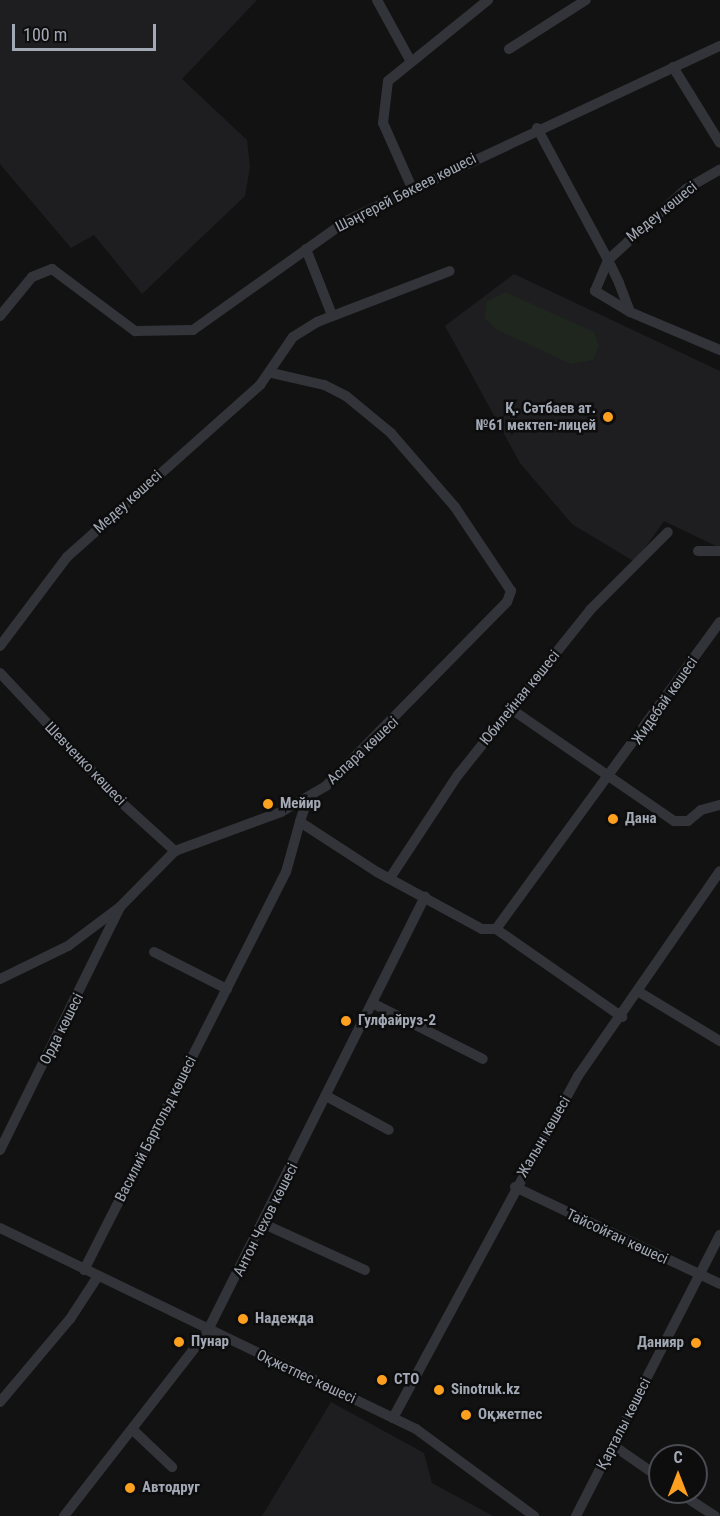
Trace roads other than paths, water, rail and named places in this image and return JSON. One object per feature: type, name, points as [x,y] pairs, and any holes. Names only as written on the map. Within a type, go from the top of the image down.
[{"type":"street","points":[[377,0],[410,60]]},
{"type":"street","points":[[412,188],[383,123],[382,98],[388,81],[410,60],[488,0]]},
{"type":"street","points":[[509,49],[586,0]]},
{"type":"street","name":"Шәңгерей Бөкеев көшесі","points":[[0,316],[32,277],[52,268],[135,331],[178,334],[217,316],[348,220],[537,128],[720,46]]},
{"type":"street","points":[[673,67],[720,143]]},
{"type":"street","points":[[537,128],[608,260],[630,312]]},
{"type":"street","name":"Медеу көшесі","points":[[608,260],[686,189],[720,170]]},
{"type":"street","points":[[306,249],[332,315]]},
{"type":"street","points":[[608,260],[595,291],[630,312],[720,350]]},
{"type":"street","name":"Медеу көшесі","points":[[0,646],[67,557],[272,373],[293,337],[332,315],[450,271]]},
{"type":"street","name":"Аспара көшесі","points":[[0,980],[68,946],[120,907],[175,851],[307,800],[378,738],[485,629],[511,591],[449,499],[391,434],[332,388],[272,373]]},
{"type":"street","name":"Юбилейная көшесі","points":[[390,878],[451,784],[590,610],[668,532]]},
{"type":"street","points":[[698,551],[720,552]]},
{"type":"street","name":"Жидебай көшесі","points":[[496,929],[611,779],[720,622]]},
{"type":"street","name":"Шевченко көшесі","points":[[0,673],[122,803],[175,851]]},
{"type":"street","points":[[511,709],[611,779],[681,824],[720,805]]},
{"type":"street","name":"Василий Бартольд көшесі","points":[[84,1270],[286,872],[307,800]]},
{"type":"street","points":[[300,822],[390,878],[482,929],[496,929],[622,1017]]},
{"type":"street","name":"Жалын көшесі","points":[[393,1418],[514,1187],[578,1076],[622,1017],[720,871]]},
{"type":"street","name":"Антон Чехов көшесі","points":[[64,1516],[207,1332],[328,1097],[425,897]]},
{"type":"street","name":"Орда көшесі","points":[[0,1150],[120,907]]},
{"type":"street","points":[[154,952],[227,989]]},
{"type":"street","points":[[639,992],[720,1041]]},
{"type":"street","points":[[372,1003],[483,1059]]},
{"type":"street","points":[[328,1097],[389,1130]]},
{"type":"street","name":"Тайсойған көшесі","points":[[514,1187],[720,1284]]},
{"type":"street","points":[[264,1224],[365,1270]]},
{"type":"street","name":"Оқжетпес көшесі","points":[[0,1228],[207,1332],[393,1418],[434,1441],[534,1516]]},
{"type":"street","name":"Қарталы көшесі","points":[[576,1516],[614,1446],[720,1235]]},
{"type":"street","points":[[0,1402],[70,1319],[98,1276]]},
{"type":"street","points":[[133,1430],[172,1467]]},
{"type":"street","points":[[614,1446],[648,1470]]},
{"type":"street","points":[[696,1504],[714,1516],[720,1505]]},
{"type":"place","name":"Қ. Сәтбаев ат. №61 мектеп-лицей","points":[[608,417]]},
{"type":"place","name":"Мейир","points":[[268,804]]},
{"type":"place","name":"Дана","points":[[613,819]]},
{"type":"place","name":"Гулфайруз-2","points":[[346,1021]]},
{"type":"place","name":"Надежда","points":[[243,1319]]},
{"type":"place","name":"Пунар","points":[[179,1342]]},
{"type":"place","name":"Данияр","points":[[696,1343]]},
{"type":"place","name":"СТО","points":[[382,1380]]},
{"type":"place","name":"Sinotruk.kz","points":[[439,1390]]},
{"type":"place","name":"Оқжетпес","points":[[466,1415]]},
{"type":"place","name":"Автодруг","points":[[130,1488]]}]
